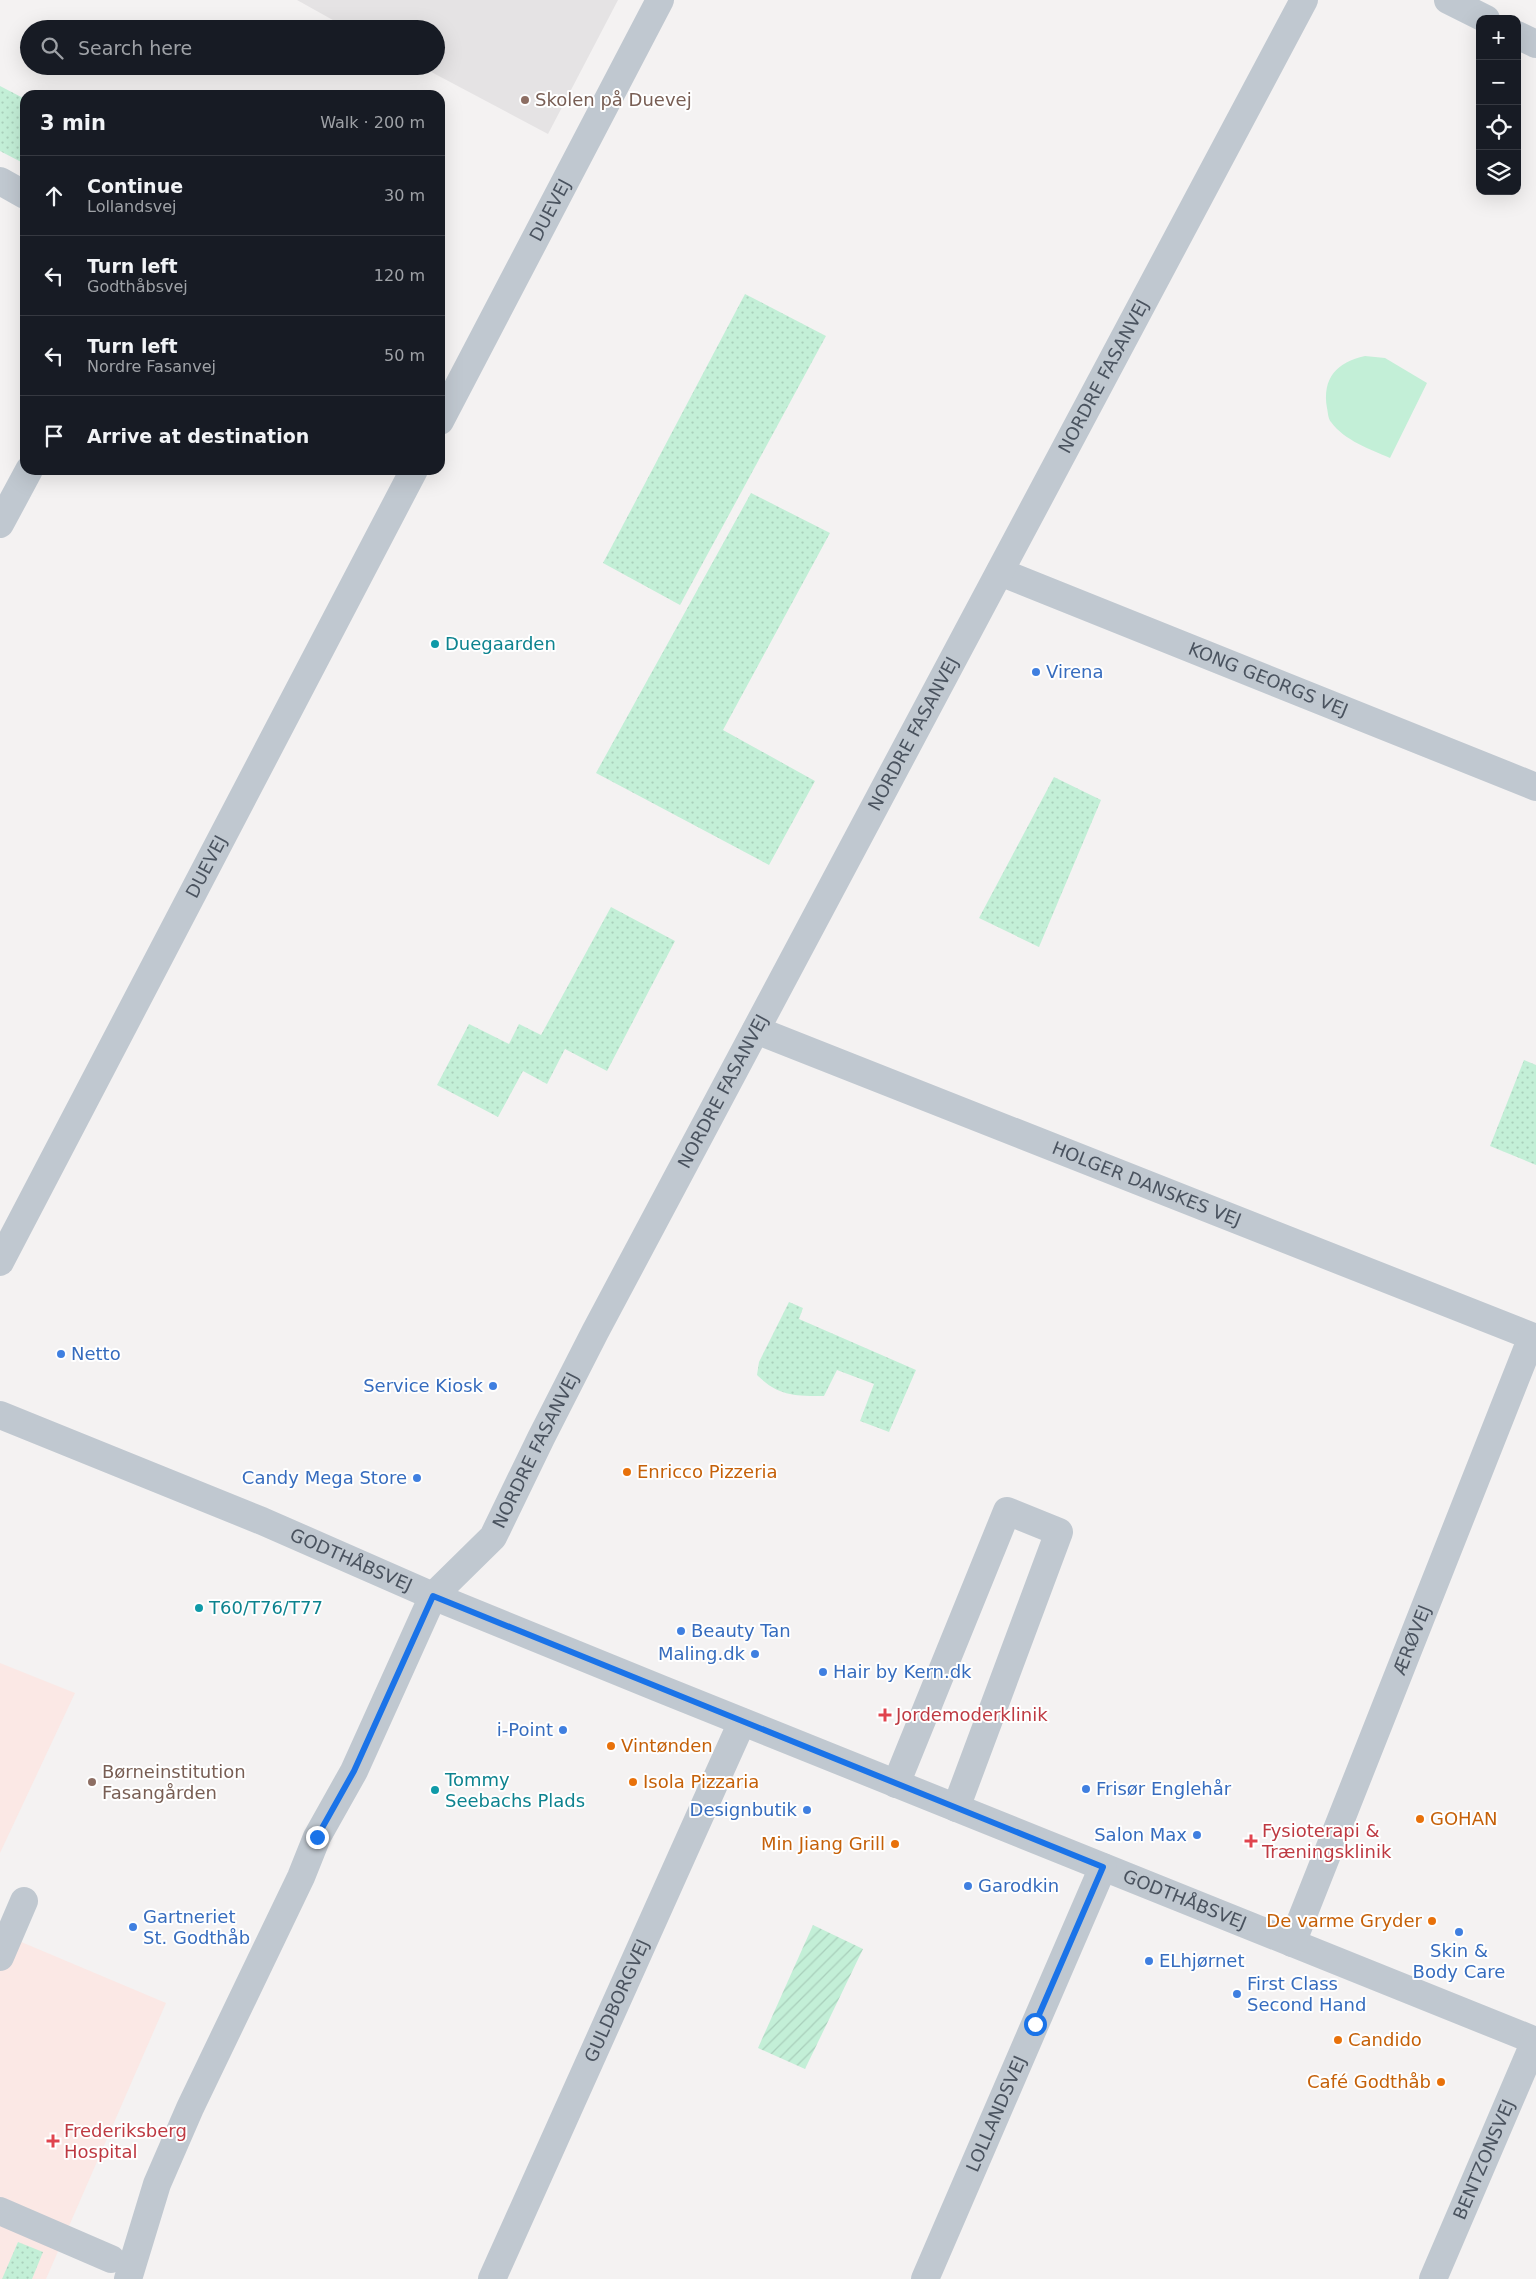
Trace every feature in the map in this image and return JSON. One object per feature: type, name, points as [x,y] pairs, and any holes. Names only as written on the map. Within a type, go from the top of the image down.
[{"type":"street","name":"DUEVEJ","points":[[445,411],[660,0]]},
{"type":"street","name":"NORDRE FASANVEJ","points":[[114,2272],[157,2184],[194,2099],[301,1877],[317,1837],[354,1771],[433,1596],[493,1537],[595,1332],[1304,0]]},
{"type":"street","points":[[1448,0],[1478,15]]},
{"type":"street","points":[[1521,36],[1536,44]]},
{"type":"street","points":[[0,181],[20,192]]},
{"type":"street","points":[[0,524],[26,475]]},
{"type":"street","name":"DUEVEJ","points":[[0,1262],[411,475]]},
{"type":"street","name":"KONG GEORGS VEJ","points":[[1000,572],[1536,787]]},
{"type":"street","name":"HOLGER DANSKES VEJ","points":[[756,1030],[1534,1338]]},
{"type":"street","name":"ÆRØVEJ","points":[[1292,1943],[1534,1338]]},
{"type":"street","name":"GODTHÅBSVEJ","points":[[0,1415],[262,1521],[433,1596],[742,1722],[1536,2041]]},
{"type":"street","points":[[896,1784],[1007,1511],[1050,1528],[1059,1532],[956,1808]]},
{"type":"street","name":"GULDBORGVEJ","points":[[492,2279],[742,1722]]},
{"type":"street","name":"LOLLANDSVEJ","points":[[926,2279],[1103,1867]]},
{"type":"street","points":[[0,1957],[24,1901]]},
{"type":"street","name":"BENTZONSVEJ","points":[[1433,2279],[1536,2041]]},
{"type":"street","points":[[0,2211],[114,2272]]},
{"type":"shaded area","name":"Skolen på Duevej","points":[[297,0],[618,0],[548,134],[437,75],[445,75],[445,20],[333,20]]},
{"type":"shaded area","points":[[0,1663],[75,1693],[0,1853]]},
{"type":"shaded area","name":"Frederiksberg Hospital","points":[[0,1933],[166,2003],[46,2279],[0,2279]]},
{"type":"green space","points":[[0,86],[20,96],[20,161],[0,151]]},
{"type":"green space","points":[[745,294],[826,336],[680,605],[603,563]]},
{"type":"green space","points":[[1365,356],[1385,358],[1427,383],[1390,458],[1366,448],[1343,434],[1330,421],[1329,417],[1326,397],[1329,380],[1339,367]]},
{"type":"green space","points":[[751,493],[830,533],[723,730],[815,781],[769,865],[596,773]]},
{"type":"green space","points":[[1054,777],[1101,800],[1039,947],[979,918]]},
{"type":"green space","points":[[611,907],[675,941],[607,1071],[565,1049],[547,1084],[523,1071],[498,1117],[437,1085],[469,1024],[509,1044],[519,1024],[541,1035]]},
{"type":"green space","points":[[1524,1060],[1536,1065],[1536,1165],[1490,1146]]},
{"type":"green space","points":[[789,1302],[803,1308],[799,1319],[916,1370],[889,1432],[860,1421],[874,1384],[837,1370],[824,1396],[804,1396],[780,1391],[757,1375],[759,1362]]},
{"type":"green space","points":[[813,1925],[863,1949],[805,2069],[758,2048]]},
{"type":"green space","points":[[18,2242],[43,2252],[32,2279],[2,2279]]},
{"type":"place","name":"Skolen på Duevej","points":[[525,100]]},
{"type":"place","name":"Duegaarden","points":[[435,644]]},
{"type":"place","name":"Virena","points":[[1036,672]]},
{"type":"place","name":"Netto","points":[[61,1354]]},
{"type":"place","name":"Service Kiosk","points":[[493,1386]]},
{"type":"place","name":"Enricco Pizzeria","points":[[627,1472]]},
{"type":"place","name":"Candy Mega Store","points":[[417,1478]]},
{"type":"place","name":"T60/T76/T77","points":[[199,1608]]},
{"type":"place","name":"Beauty Tan","points":[[681,1631]]},
{"type":"place","name":"Maling.dk","points":[[755,1654]]},
{"type":"place","name":"Hair by Kern.dk","points":[[823,1672]]},
{"type":"place","name":"Jordemoderklinik","points":[[885,1715]]},
{"type":"place","name":"i-Point","points":[[563,1730]]},
{"type":"place","name":"Vintønden","points":[[611,1746]]},
{"type":"place","name":"Børneinstitution Fasangården","points":[[92,1782]]},
{"type":"place","name":"Isola Pizzaria","points":[[633,1782]]},
{"type":"place","name":"Frisør Englehår","points":[[1086,1789]]},
{"type":"place","name":"Tommy Seebachs Plads","points":[[435,1790]]},
{"type":"place","name":"Designbutik","points":[[807,1810]]},
{"type":"place","name":"GOHAN","points":[[1420,1819]]},
{"type":"place","name":"Salon Max","points":[[1197,1835]]},
{"type":"place","name":"Fysioterapi & Træningsklinik","points":[[1251,1841]]},
{"type":"place","name":"Min Jiang Grill","points":[[895,1844]]},
{"type":"place","name":"Garodkin","points":[[968,1886]]},
{"type":"place","name":"De varme Gryder","points":[[1432,1921]]},
{"type":"place","name":"Gartneriet St. Godthåb","points":[[133,1927]]},
{"type":"place","name":"Skin & Body Care","points":[[1459,1932]]},
{"type":"place","name":"ELhjørnet","points":[[1149,1961]]},
{"type":"place","name":"First Class Second Hand","points":[[1237,1994]]},
{"type":"place","name":"Candido","points":[[1338,2040]]},
{"type":"place","name":"Café Godthåb","points":[[1441,2082]]},
{"type":"place","name":"Frederiksberg Hospital","points":[[53,2141]]},
{"type":"route","points":[[317,1837],[354,1771],[433,1596],[1103,1867],[1035,2024]]}]
